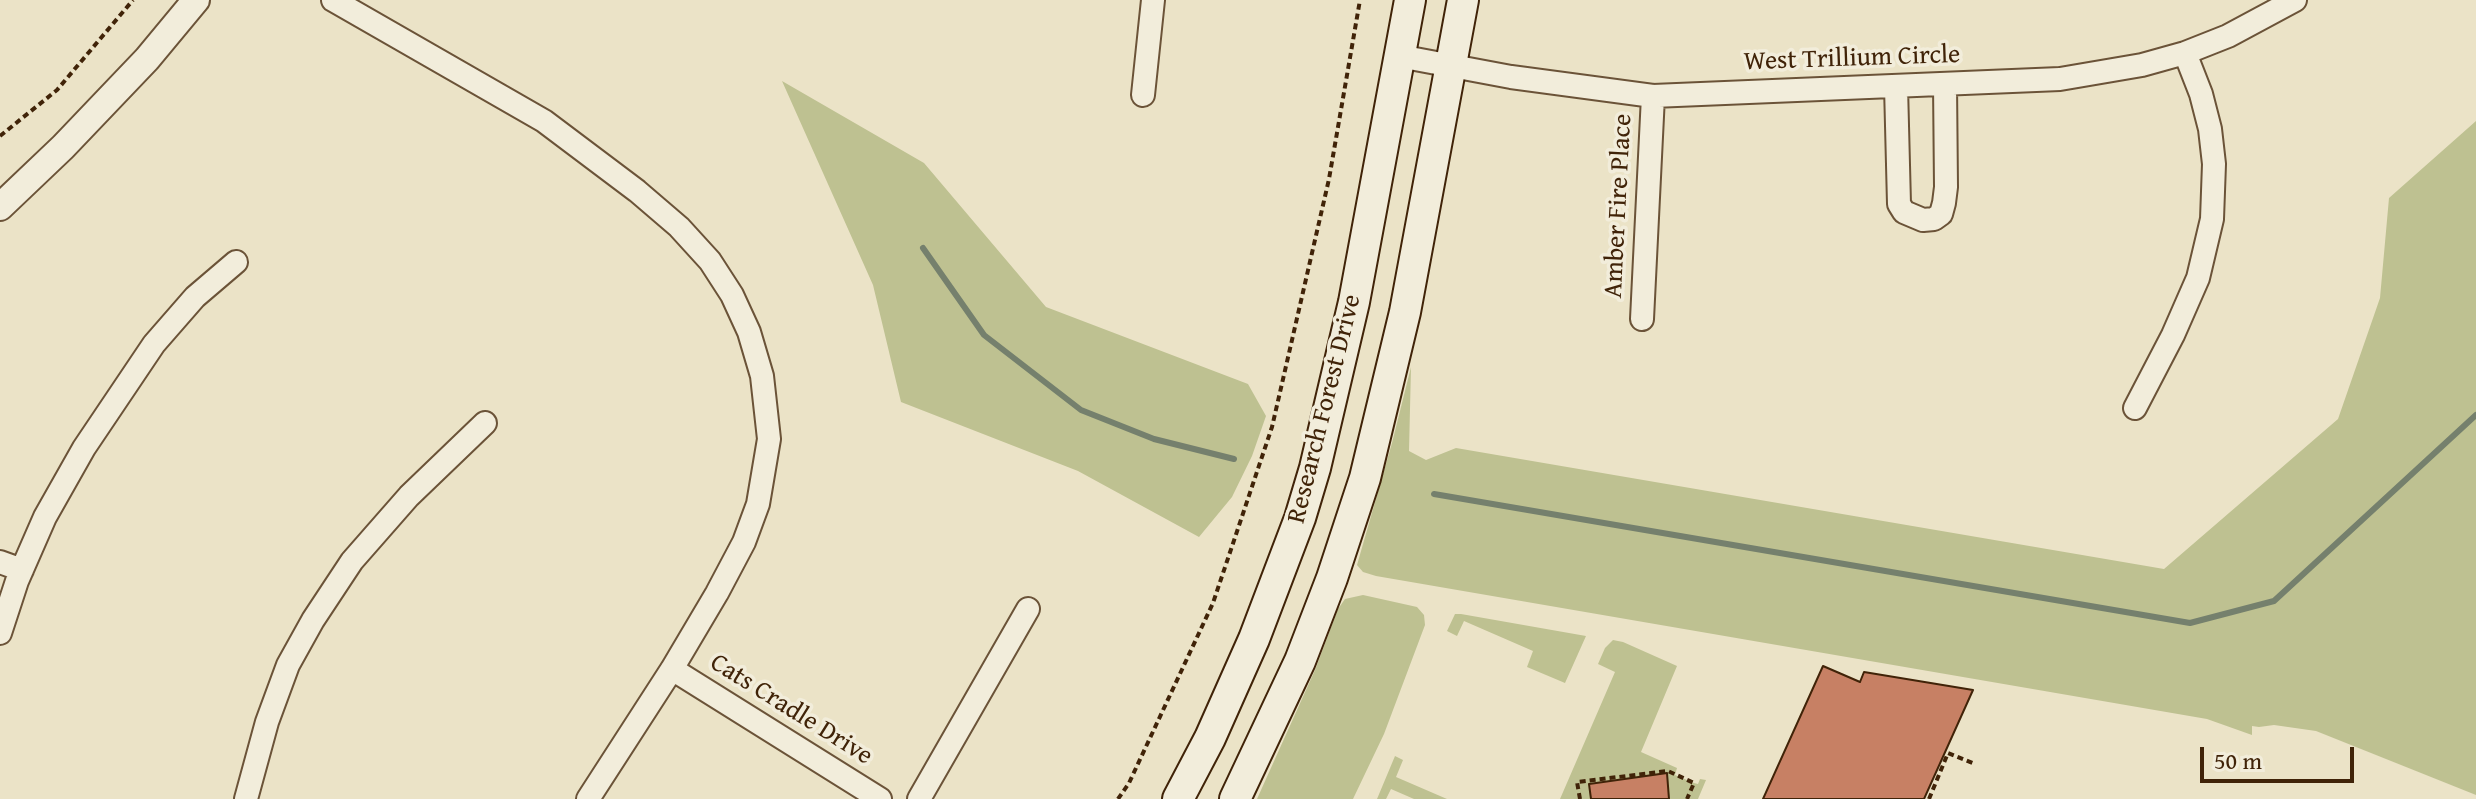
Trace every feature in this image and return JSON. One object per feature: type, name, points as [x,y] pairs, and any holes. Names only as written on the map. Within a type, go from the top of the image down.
[{"type":"main road","name":"Research Forest Drive","points":[[1178,799],[1210,738],[1254,639],[1300,518],[1315,468],[1354,302],[1410,0]]},
{"type":"main road","name":"Research Forest Drive","points":[[1235,799],[1300,661],[1365,478],[1405,312],[1463,0]]},
{"type":"street","points":[[0,207],[63,147],[147,59],[196,0]]},
{"type":"street","points":[[333,0],[544,121],[585,150],[679,227],[710,261],[732,295],[749,332],[762,376],[769,439],[758,504],[744,542],[717,593],[588,799]]},
{"type":"street","points":[[1143,95],[1153,0]]},
{"type":"street","name":"West Trillium Circle","points":[[1399,56],[1511,77],[1653,96],[2060,79],[2142,65],[2185,53],[2228,36],[2295,0]]},
{"type":"street","points":[[2135,408],[2198,278],[2212,219],[2214,164],[2210,129],[2185,53]]},
{"type":"street","points":[[1896,86],[1899,204],[1904,212],[1923,220],[1934,219],[1941,214],[1944,203],[1945,84]]},
{"type":"street","name":"Amber Fire Place","points":[[1642,319],[1653,96]]},
{"type":"street","points":[[2,621],[45,517],[84,448],[146,355],[195,297],[236,262]]},
{"type":"street","points":[[246,799],[267,722],[288,665],[313,620],[352,561],[409,496],[485,423]]},
{"type":"street","points":[[0,562],[22,570]]},
{"type":"street","points":[[919,799],[1028,609]]},
{"type":"street","name":"Cats Cradle Drive","points":[[672,669],[880,799]]},
{"type":"path","points":[[0,136],[57,90],[133,0]]},
{"type":"path","points":[[1118,799],[1129,783],[1213,603],[1272,427],[1329,179],[1360,0]]},
{"type":"path","points":[[1929,799],[1948,753],[1975,764]]},
{"type":"path","points":[[1580,799],[1577,782],[1668,771],[1694,783],[1687,799]]},
{"type":"green space","points":[[782,81],[924,163],[1046,307],[1248,384],[1266,416],[1252,456],[1232,497],[1199,537],[1078,471],[901,402],[873,285]]},
{"type":"green space","points":[[2476,121],[2476,795],[2316,731],[2274,725],[2252,726],[2252,735],[2207,719],[1376,576],[1363,572],[1357,565],[1411,367],[1409,451],[1426,460],[1456,448],[2164,569],[2338,419],[2380,298],[2389,198]]},
{"type":"green space","points":[[1363,595],[1417,607],[1424,615],[1425,625],[1384,734],[1353,799],[1257,799],[1315,670],[1338,609],[1345,599]]},
{"type":"green space","points":[[1455,614],[1586,636],[1565,683],[1527,667],[1533,651],[1464,621],[1457,636],[1447,631]]},
{"type":"green space","points":[[1613,640],[1677,666],[1641,752],[1677,768],[1675,775],[1698,784],[1700,779],[1706,780],[1698,799],[1669,799],[1667,773],[1589,784],[1591,799],[1560,799],[1615,672],[1598,664],[1605,648]]},
{"type":"green space","points":[[1395,756],[1403,760],[1396,777],[1447,799],[1414,799],[1391,789],[1386,799],[1377,799]]},
{"type":"building","points":[[1823,666],[1860,682],[1864,672],[1973,690],[1924,799],[1763,799]]},
{"type":"building","points":[[1667,773],[1669,799],[1591,799],[1589,784]]},
{"type":"waterway","points":[[923,248],[984,335],[1081,410],[1154,439],[1234,459]]},
{"type":"waterway","points":[[1434,494],[2190,623],[2274,601],[2476,415]]}]
